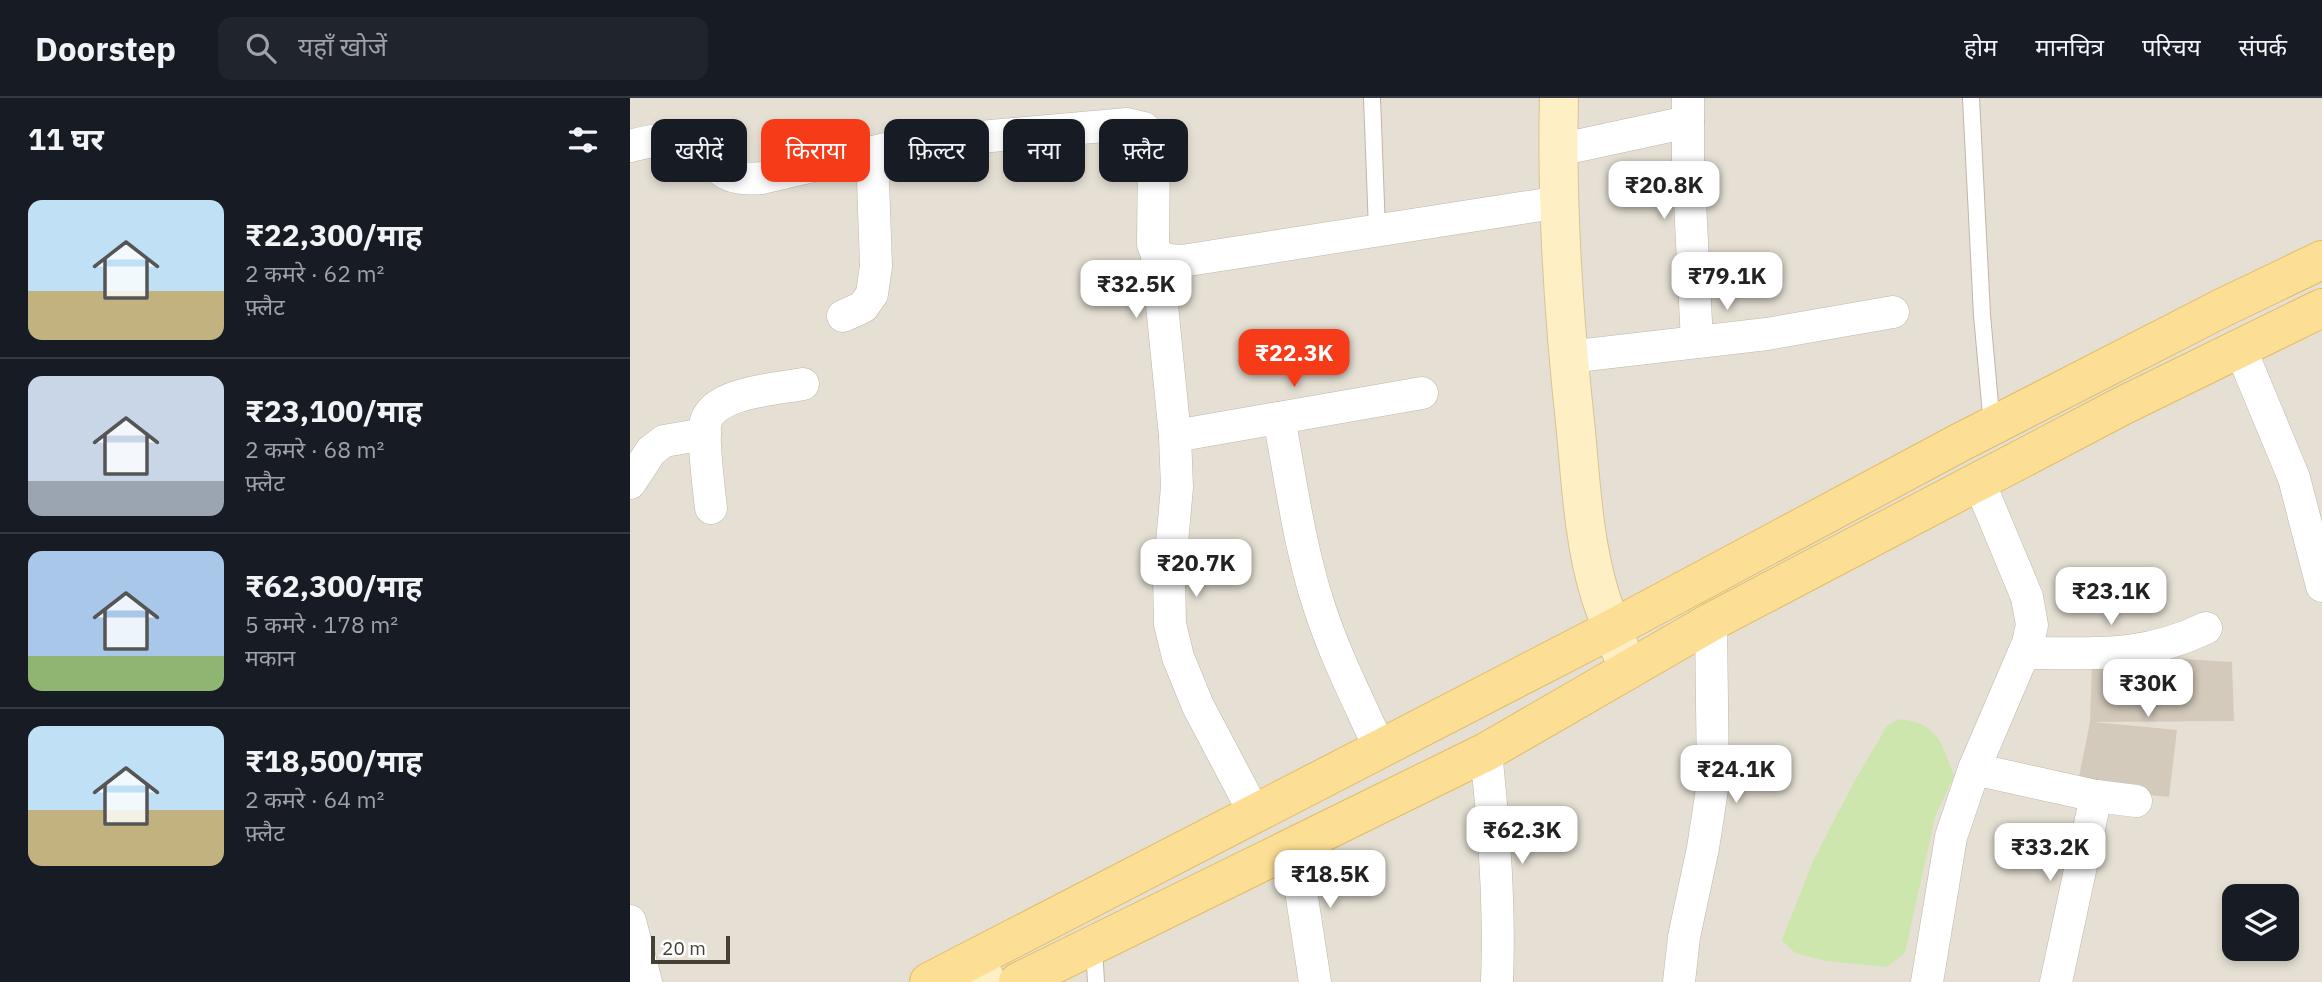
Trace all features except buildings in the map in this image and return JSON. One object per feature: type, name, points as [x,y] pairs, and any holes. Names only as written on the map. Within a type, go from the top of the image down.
[{"type":"main road","points":[[929,982],[981,970],[1255,814],[1612,629],[1992,426],[2198,320],[2322,260]]},
{"type":"main road","points":[[1018,982],[1486,752],[1711,622],[2122,406],[2322,308]]},
{"type":"main road","points":[[2198,320],[2229,354]]},
{"type":"street","points":[[1559,98],[1558,150],[1568,357],[1589,543],[1600,594],[1628,670]]},
{"type":"street","points":[[1558,150],[1688,110],[1697,342]]},
{"type":"street","points":[[630,146],[667,140],[683,141],[697,149],[722,172],[741,180],[762,178],[911,143],[1127,124],[1143,128],[1154,152],[1153,244],[1157,255],[1175,436],[1177,487],[1169,576],[1170,624],[1178,657],[1198,706],[1255,814]]},
{"type":"street","points":[[843,316],[863,307],[872,294],[876,266],[872,152]]},
{"type":"street","points":[[1157,255],[1168,260],[1182,261],[1560,202]]},
{"type":"street","points":[[1568,357],[1767,334],[1893,312]]},
{"type":"street","points":[[2229,354],[2294,478],[2322,586]]},
{"type":"street","points":[[711,508],[705,434],[706,420],[717,405],[736,397],[803,384]]},
{"type":"street","points":[[1175,436],[1422,393]]},
{"type":"street","points":[[1279,418],[1304,555],[1319,606],[1331,642],[1380,749]]},
{"type":"street","points":[[630,483],[651,451],[664,441],[705,434]]},
{"type":"street","points":[[1927,982],[1951,837],[1974,769],[2024,653],[2032,625],[2028,597],[1979,482]]},
{"type":"street","points":[[1679,982],[1684,937],[1703,848],[1713,783],[1711,622]]},
{"type":"street","points":[[2024,653],[2109,654],[2149,650],[2179,641],[2206,628]]},
{"type":"street","points":[[1486,752],[1496,857],[1499,933],[1497,982]]},
{"type":"street","points":[[1974,769],[2096,796],[2136,801]]},
{"type":"street","points":[[2056,982],[2096,796]]},
{"type":"street","points":[[1294,846],[1315,982]]},
{"type":"street","points":[[630,921],[646,982]]},
{"type":"lane","points":[[1372,98],[1377,230]]},
{"type":"lane","points":[[1971,98],[1981,302],[1992,426]]},
{"type":"lane","points":[[1094,944],[1096,982]]},
{"type":"shaded area","points":[[630,98],[2322,98],[2322,982],[630,982]]},
{"type":"green space","points":[[1900,719],[1913,721],[1931,730],[1941,744],[1954,776],[1935,817],[1905,953],[1887,967],[1826,961],[1795,953],[1782,940],[1813,861],[1887,726]]}]
